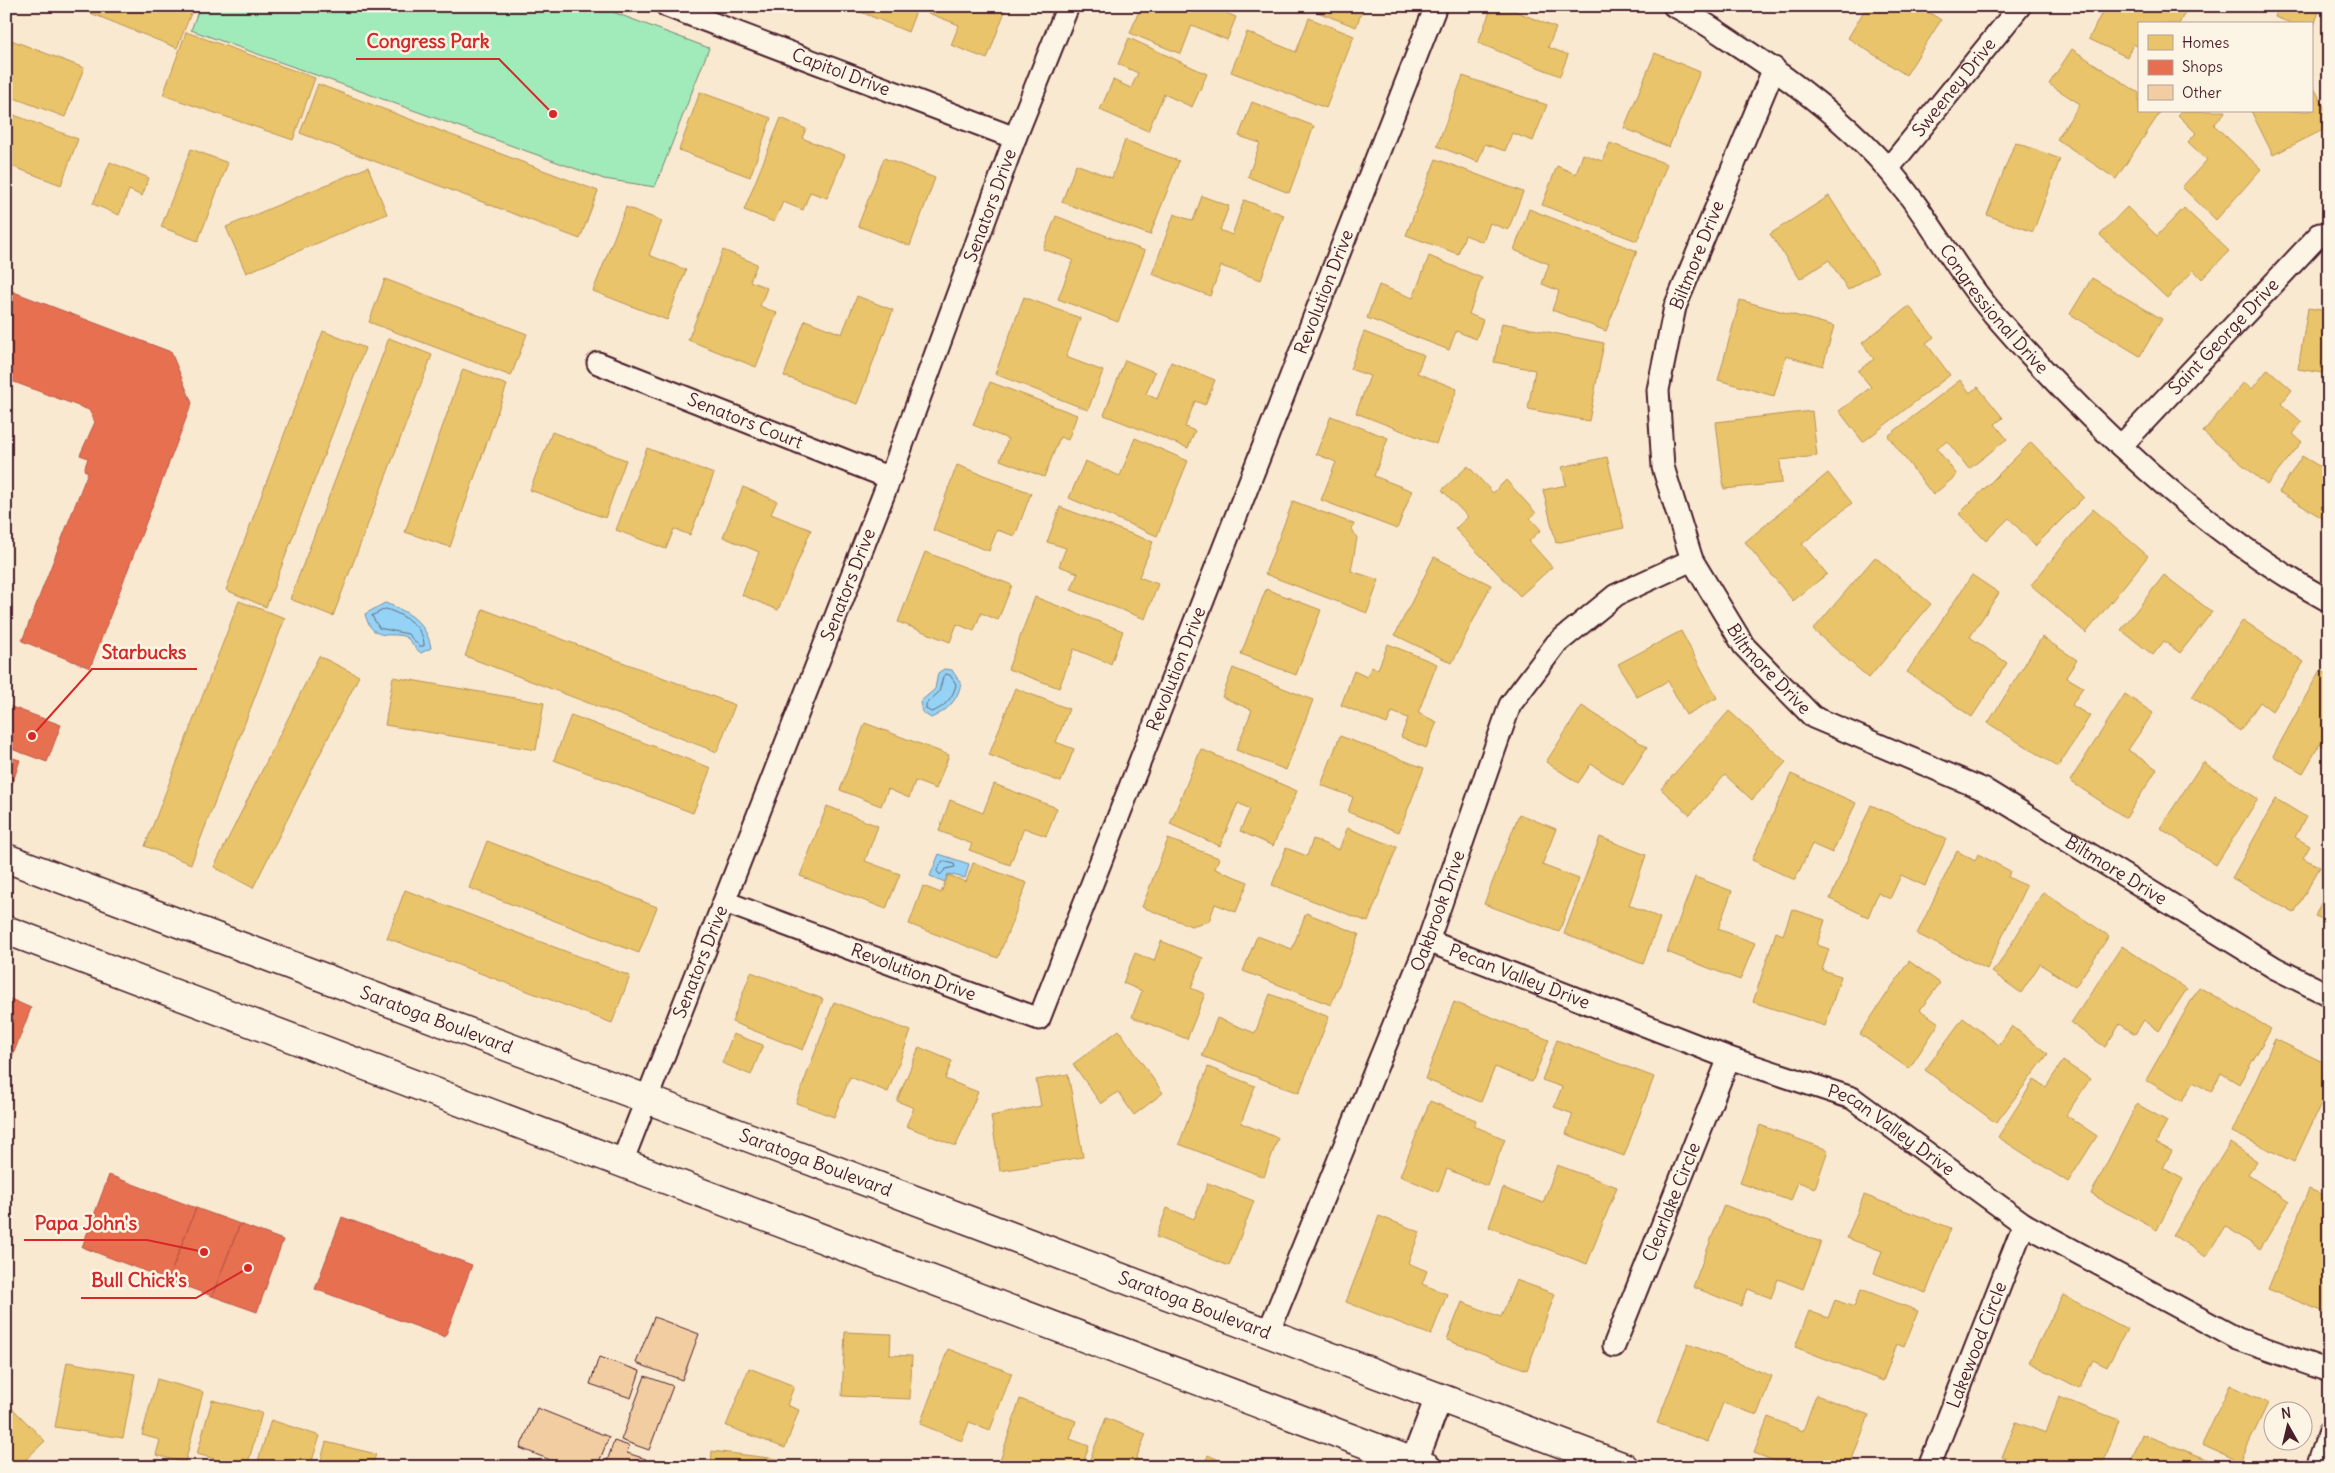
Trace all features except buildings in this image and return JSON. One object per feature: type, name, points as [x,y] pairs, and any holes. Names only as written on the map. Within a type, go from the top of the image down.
[{"type":"main road","name":"Saratoga Boulevard","points":[[6,858],[1624,1467]]},
{"type":"main road","points":[[6,930],[1417,1465]]},
{"type":"street","name":"Capitol Drive","points":[[667,6],[1015,138]]},
{"type":"street","name":"Senators Drive","points":[[622,1162],[890,478],[1015,138],[1068,6]]},
{"type":"street","name":"Revolution Drive","points":[[725,902],[1039,1019],[1436,6]]},
{"type":"street","name":"Congressional Drive","points":[[1674,6],[1692,15],[1774,68],[1837,117],[1888,169],[1989,308],[2052,377],[2121,446],[2219,531],[2307,589],[2329,601]]},
{"type":"street","name":"Sweeney Drive","points":[[1888,169],[2020,6]]},
{"type":"street","name":"Biltmore Drive","points":[[1774,68],[1675,307],[1658,390],[1663,467],[1692,560],[1744,646],[1813,716],[1985,790],[2275,968],[2329,995]]},
{"type":"street","name":"Saint George Drive","points":[[2121,446],[2320,234],[2329,237]]},
{"type":"street","name":"Senators Court","points":[[598,363],[890,478]]},
{"type":"street","name":"Oakbrook Drive","points":[[1268,1334],[1428,940],[1510,705],[1556,644],[1616,595],[1692,560]]},
{"type":"street","name":"Pecan Valley Drive","points":[[1428,940],[1729,1058],[1852,1098],[2024,1224],[2238,1339],[2329,1371]]},
{"type":"street","name":"Clearlake Circle","points":[[1614,1346],[1729,1058]]},
{"type":"street","name":"Lakewood Circle","points":[[1929,1467],[2024,1224]]},
{"type":"street","points":[[1417,1465],[1439,1397]]},
{"type":"street","points":[[2317,1467],[2329,1432]]},
{"type":"green space","points":[[200,6],[597,6],[709,48],[655,187],[604,179],[191,30]]},
{"type":"water","points":[[385,603],[409,614],[415,619],[429,639],[431,648],[421,653],[407,638],[396,635],[384,635],[373,630],[365,614]]},
{"type":"water","points":[[944,669],[952,670],[961,684],[957,696],[951,705],[931,718],[922,712],[920,702],[935,689],[938,673]]},
{"type":"water","points":[[939,854],[969,864],[965,878],[948,874],[945,882],[930,876]]},
{"type":"place","name":"Congress Park","points":[[553,114]]},
{"type":"place","name":"Starbucks","points":[[32,736]]},
{"type":"place","name":"Papa John's","points":[[204,1252]]},
{"type":"place","name":"Bull Chick's","points":[[248,1268]]}]
